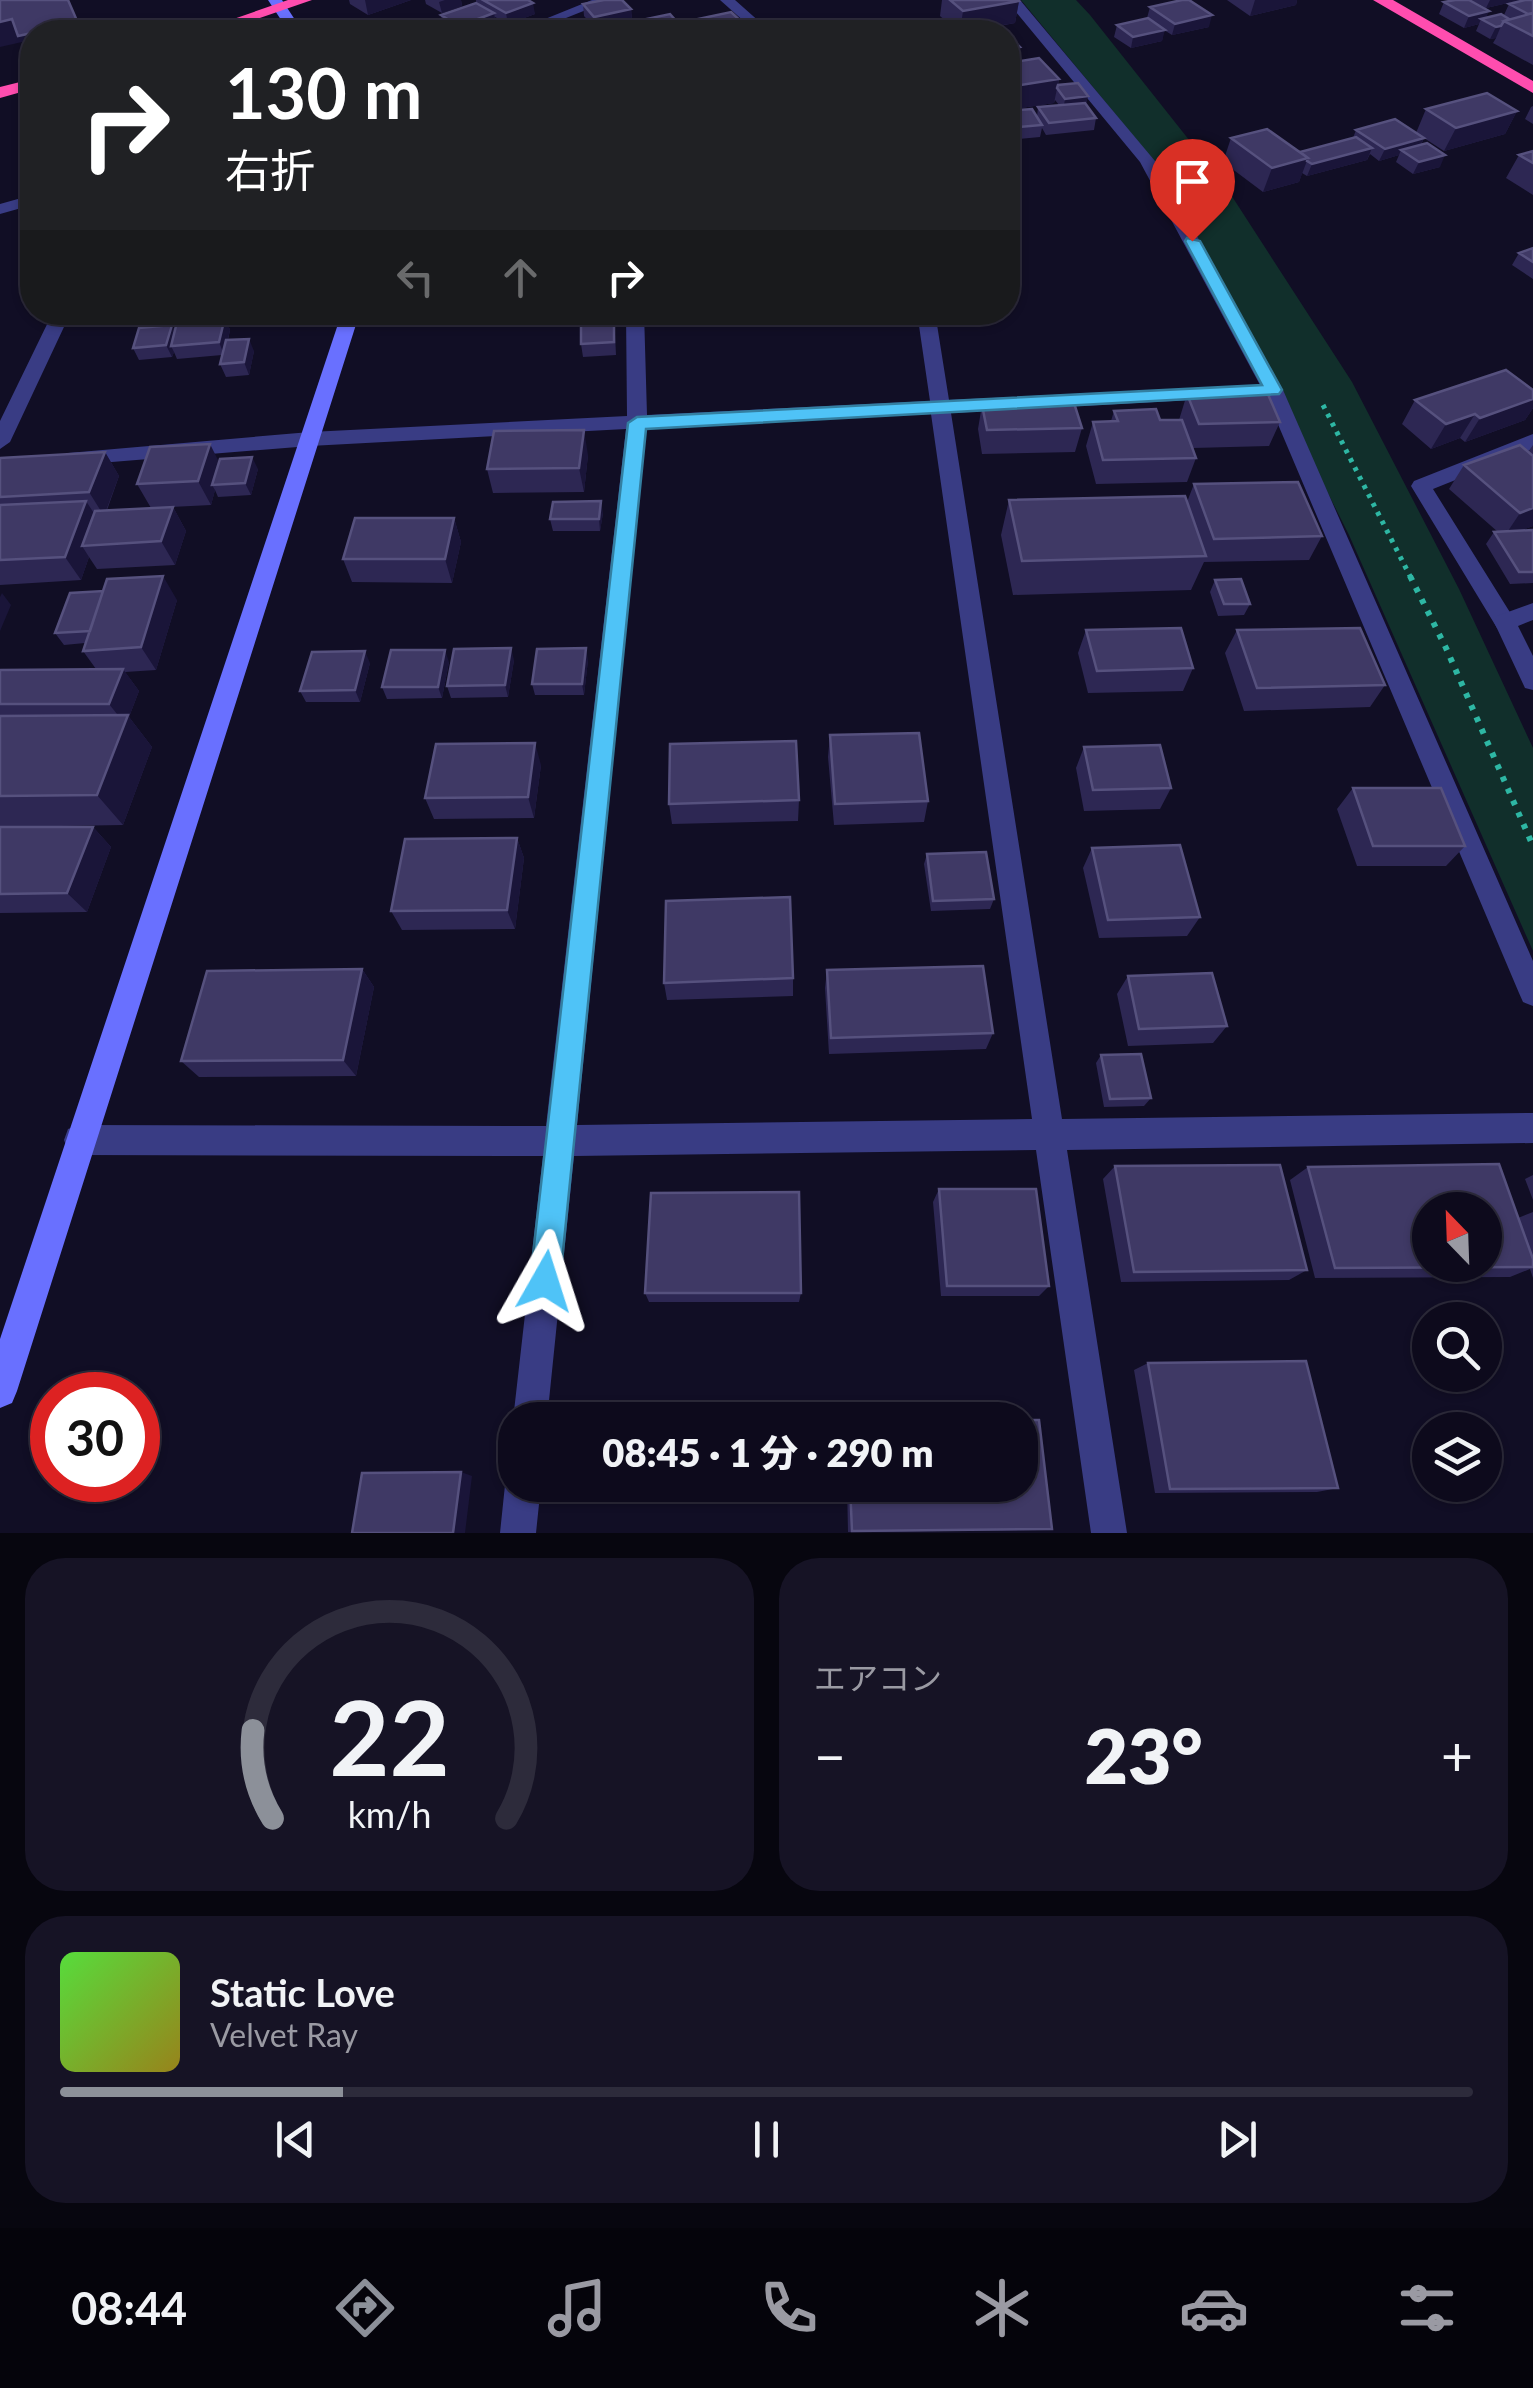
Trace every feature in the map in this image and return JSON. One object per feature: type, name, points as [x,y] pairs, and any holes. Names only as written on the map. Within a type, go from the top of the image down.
[{"type":"highway","points":[[236,20],[278,4],[304,0]]},
{"type":"highway","points":[[1381,0],[1533,88]]},
{"type":"street","points":[[559,20],[604,0]]},
{"type":"street","points":[[727,0],[750,20]]},
{"type":"street","points":[[1013,0],[1147,161],[1273,390],[1533,994]]},
{"type":"street","points":[[0,442],[56,325]]},
{"type":"street","points":[[0,1390],[347,325]]},
{"type":"street","points":[[532,1402],[637,423],[635,325]]},
{"type":"street","points":[[928,325],[1110,1533]]},
{"type":"street","points":[[58,460],[310,439],[1273,390]]},
{"type":"street","points":[[1533,441],[1421,486],[1505,622],[1533,681]]},
{"type":"street","points":[[1505,622],[1533,612]]},
{"type":"street","points":[[80,1140],[559,1141],[1533,1128]]},
{"type":"street","points":[[518,1533],[521,1502]]},
{"type":"green space","points":[[1021,0],[1076,0],[1090,15],[1224,184],[1352,382],[1459,589],[1533,748],[1533,951],[1349,535],[1216,270],[1150,156]]},
{"type":"building","points":[[0,0],[68,0],[77,20],[20,20],[18,36],[12,19],[0,22]]},
{"type":"building","points":[[483,0],[528,0],[533,3],[506,13]]},
{"type":"building","points":[[622,0],[631,9],[594,17],[583,4]]},
{"type":"building","points":[[950,0],[1018,0],[1019,1],[963,11]]},
{"type":"building","points":[[1189,0],[1212,15],[1175,24],[1150,7]]},
{"type":"building","points":[[1469,0],[1489,11],[1469,16],[1444,2]]},
{"type":"building","points":[[1533,0],[1533,13],[1509,4]]},
{"type":"building","points":[[476,3],[494,13],[475,20],[449,20],[441,15]]},
{"type":"building","points":[[731,12],[740,20],[693,20]]},
{"type":"building","points":[[1533,13],[1533,36],[1504,21]]},
{"type":"building","points":[[670,14],[675,20],[642,20]]},
{"type":"building","points":[[1501,14],[1509,19],[1501,26],[1481,19]]},
{"type":"building","points":[[1148,18],[1165,30],[1133,37],[1117,25]]},
{"type":"building","points":[[1039,58],[1059,79],[1020,85],[1020,61]]},
{"type":"building","points":[[1078,83],[1088,96],[1065,99],[1057,88],[1058,85]]},
{"type":"building","points":[[1487,93],[1517,111],[1456,128],[1426,109]]},
{"type":"building","points":[[1085,103],[1096,118],[1049,123],[1038,107]]},
{"type":"building","points":[[1032,109],[1042,125],[1020,127],[1020,110]]},
{"type":"building","points":[[1395,119],[1424,138],[1385,149],[1356,130]]},
{"type":"building","points":[[1267,129],[1308,158],[1272,168],[1231,138]]},
{"type":"building","points":[[1356,137],[1372,148],[1312,164],[1300,152]]},
{"type":"building","points":[[1427,143],[1445,155],[1419,162],[1401,150]]},
{"type":"building","points":[[1533,151],[1533,163],[1519,155]]},
{"type":"building","points":[[1533,248],[1533,262],[1519,253]]},
{"type":"building","points":[[172,325],[166,345],[133,348],[139,328]]},
{"type":"building","points":[[176,325],[223,325],[219,342],[171,346]]},
{"type":"building","points":[[581,325],[614,325],[614,342],[581,344]]},
{"type":"building","points":[[249,339],[244,362],[220,364],[226,340]]},
{"type":"building","points":[[1506,370],[1533,390],[1533,399],[1480,418],[1475,414],[1446,424],[1415,400]]},
{"type":"building","points":[[1267,392],[1280,422],[1199,424],[1187,394]]},
{"type":"building","points":[[1074,403],[1082,428],[987,430],[982,405]]},
{"type":"building","points":[[1156,409],[1160,420],[1182,420],[1196,458],[1103,460],[1093,422],[1118,421],[1114,411]]},
{"type":"building","points":[[584,430],[579,468],[487,469],[494,431]]},
{"type":"building","points":[[210,444],[198,481],[137,484],[150,447]]},
{"type":"building","points":[[1520,445],[1533,456],[1533,508],[1520,513],[1464,465]]},
{"type":"building","points":[[105,452],[89,492],[0,497],[0,458]]},
{"type":"building","points":[[252,457],[245,483],[212,485],[220,459]]},
{"type":"building","points":[[1298,482],[1322,536],[1214,539],[1194,484]]},
{"type":"building","points":[[1185,496],[1206,556],[1022,561],[1009,500]]},
{"type":"building","points":[[86,501],[65,557],[0,560],[0,505]]},
{"type":"building","points":[[601,501],[599,519],[550,519],[553,502]]},
{"type":"building","points":[[173,507],[161,541],[82,546],[95,511]]},
{"type":"building","points":[[355,518],[454,518],[445,559],[343,559]]},
{"type":"building","points":[[1533,530],[1533,572],[1519,572],[1494,532]]},
{"type":"building","points":[[163,576],[141,647],[83,651],[107,579]]},
{"type":"building","points":[[1241,579],[1250,604],[1224,604],[1215,580]]},
{"type":"building","points":[[103,591],[90,631],[55,633],[70,593]]},
{"type":"building","points":[[1181,628],[1193,668],[1097,671],[1086,630]]},
{"type":"building","points":[[1360,628],[1385,685],[1257,688],[1237,630]]},
{"type":"building","points":[[511,648],[505,685],[447,686],[454,649]]},
{"type":"building","points":[[586,648],[582,684],[532,684],[537,649]]},
{"type":"building","points":[[391,650],[445,650],[438,687],[382,687]]},
{"type":"building","points":[[365,651],[355,690],[300,691],[312,652]]},
{"type":"building","points":[[123,669],[109,704],[0,704],[0,670]]},
{"type":"building","points":[[128,715],[97,795],[0,796],[0,716]]},
{"type":"building","points":[[919,733],[928,801],[835,804],[830,735]]},
{"type":"building","points":[[796,741],[799,800],[669,804],[670,744]]},
{"type":"building","points":[[535,743],[528,797],[425,798],[436,744]]},
{"type":"building","points":[[1160,745],[1171,788],[1093,790],[1084,747]]},
{"type":"building","points":[[1353,788],[1441,788],[1465,846],[1373,846]]},
{"type":"building","points":[[0,827],[93,827],[67,893],[0,894]]},
{"type":"building","points":[[517,838],[507,910],[391,911],[405,839]]},
{"type":"building","points":[[1180,845],[1200,917],[1108,920],[1092,848]]},
{"type":"building","points":[[986,852],[994,899],[933,901],[927,854]]},
{"type":"building","points":[[790,897],[793,978],[664,983],[666,901]]},
{"type":"building","points":[[983,966],[993,1033],[831,1038],[827,970]]},
{"type":"building","points":[[362,969],[343,1060],[181,1061],[207,971]]},
{"type":"building","points":[[1212,973],[1227,1026],[1139,1029],[1128,976]]},
{"type":"building","points":[[1141,1054],[1151,1098],[1110,1099],[1101,1055]]},
{"type":"building","points":[[1499,1164],[1533,1259],[1533,1267],[1502,1267],[1502,1192],[1412,1192],[1412,1268],[1335,1268],[1308,1167]]},
{"type":"building","points":[[1280,1165],[1307,1270],[1134,1272],[1115,1166]]},
{"type":"building","points":[[939,1189],[1036,1189],[1049,1286],[947,1286]]},
{"type":"building","points":[[799,1192],[801,1293],[645,1293],[651,1193]]},
{"type":"building","points":[[1306,1361],[1338,1488],[1170,1489],[1148,1363]]},
{"type":"building","points":[[1039,1420],[1052,1529],[852,1531],[851,1502],[1038,1502]]},
{"type":"building","points":[[461,1472],[453,1533],[352,1533],[362,1473]]},
{"type":"route","points":[[545,1281],[637,423],[1273,390],[1192,241]]}]
